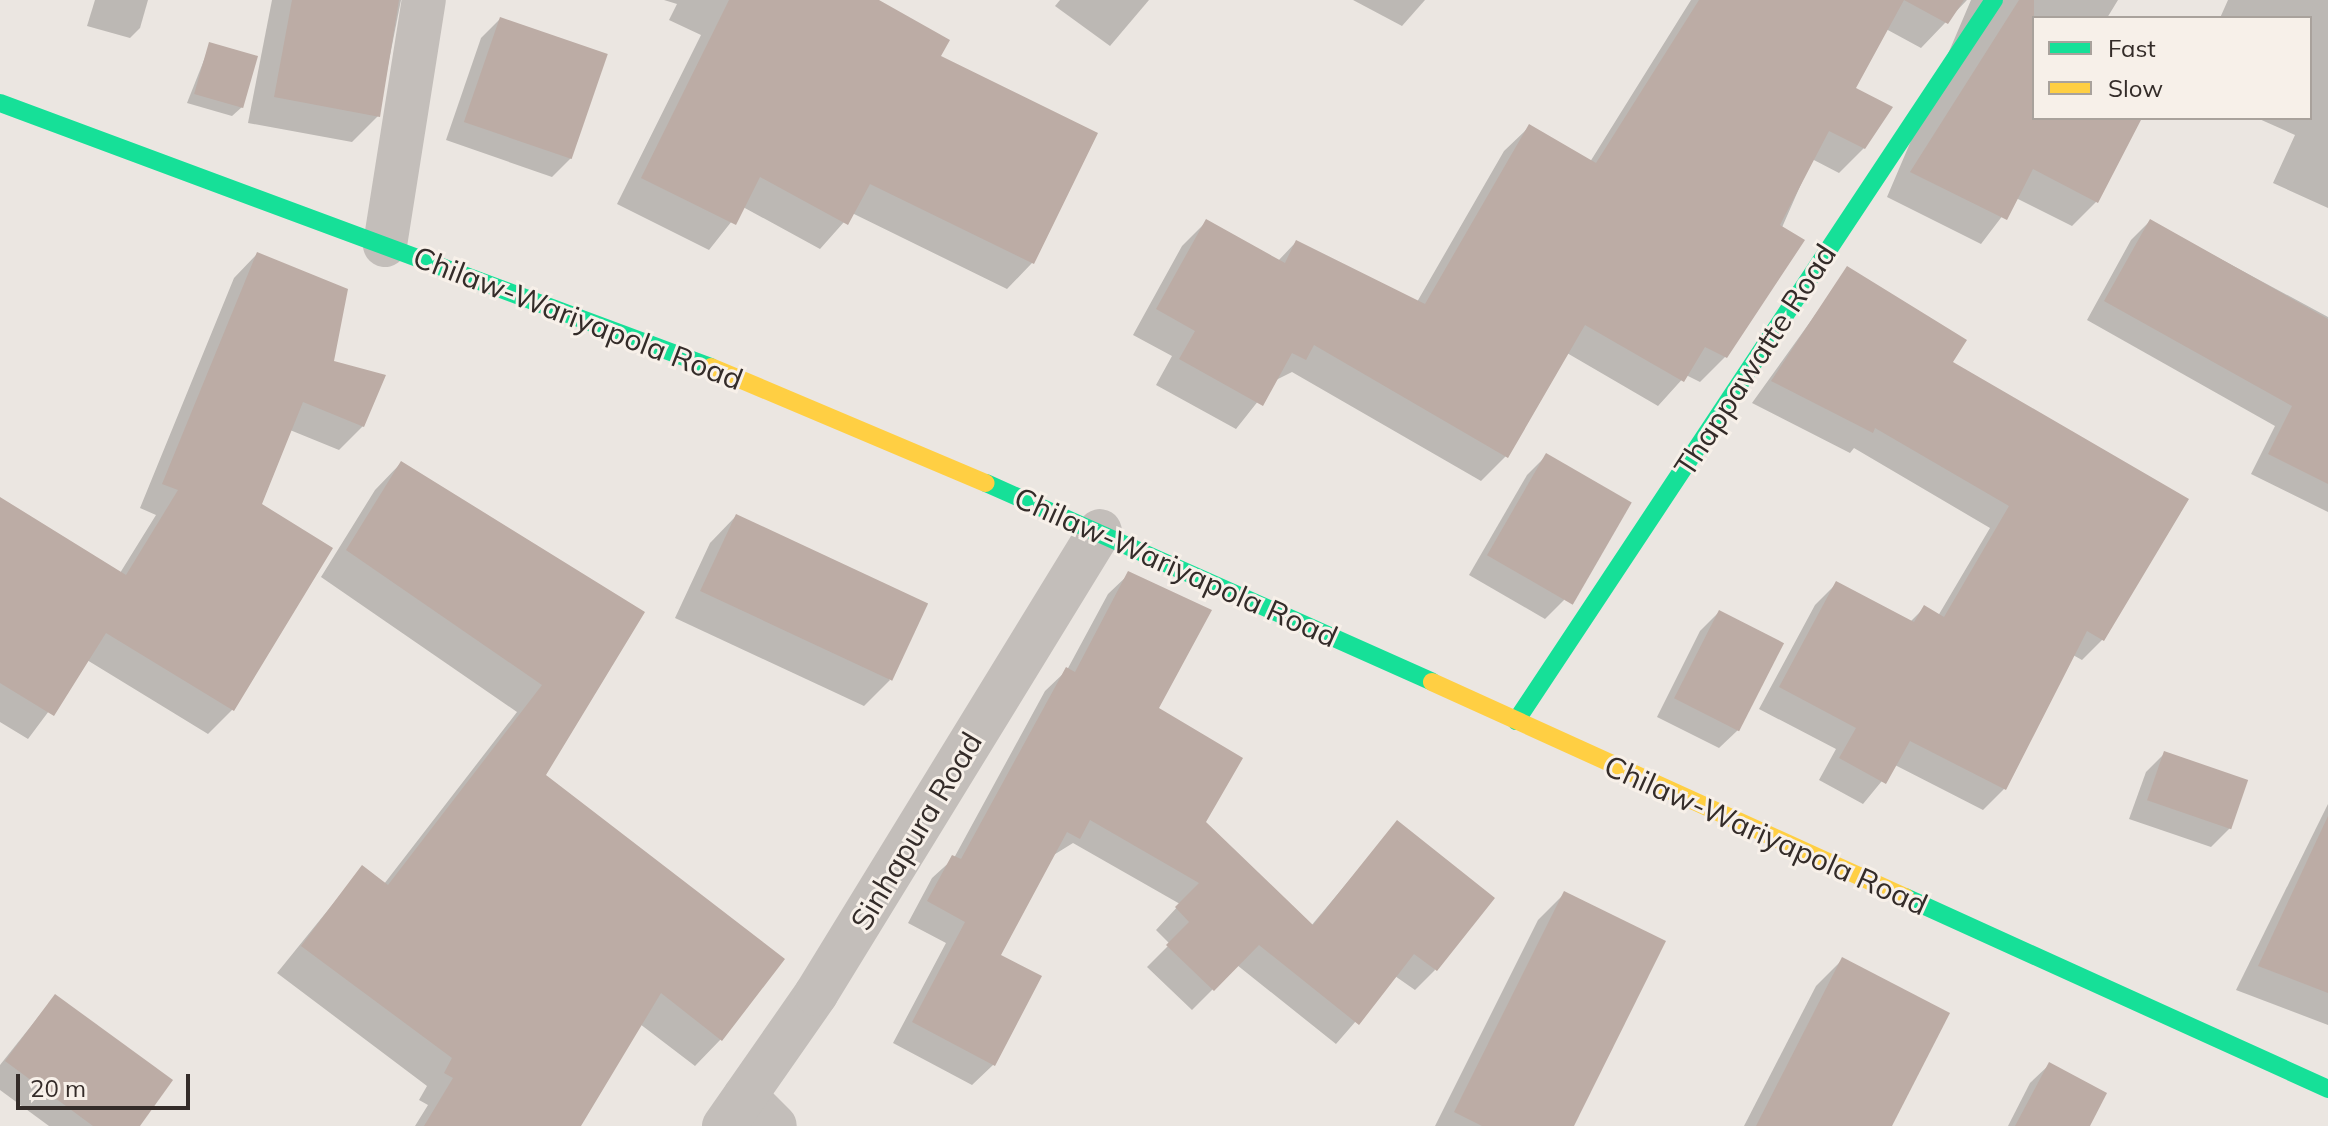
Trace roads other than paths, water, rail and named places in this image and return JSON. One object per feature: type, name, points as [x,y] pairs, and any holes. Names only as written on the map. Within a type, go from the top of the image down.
[{"type":"main road","name":"Thappawatte Road","points":[[1516,721],[1994,0]]},
{"type":"main road","name":"Chilaw-Wariyapola Road","points":[[0,103],[737,377],[1100,531],[2328,1089]]},
{"type":"street","points":[[385,245],[424,0]]},
{"type":"street","name":"Sinhapura Road","points":[[734,1111],[816,994],[1100,531]]},
{"type":"street","points":[[734,1111],[775,1126]]}]
